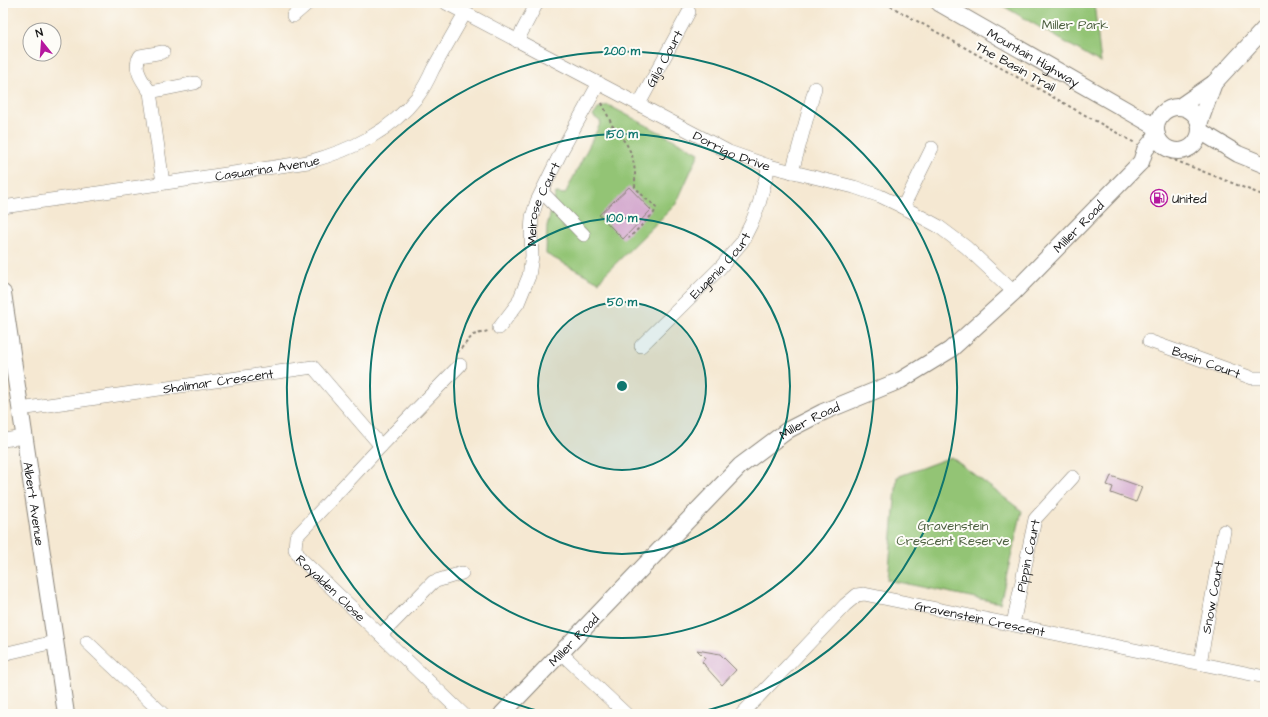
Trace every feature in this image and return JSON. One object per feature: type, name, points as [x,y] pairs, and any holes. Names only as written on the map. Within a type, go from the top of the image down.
[{"type":"main road","name":"Mountain Highway","points":[[939,3],[1128,111],[1156,131]]},
{"type":"main road","points":[[1214,83],[1198,133],[1187,149],[1170,154],[1159,140],[1156,131],[1158,120],[1163,113],[1174,108],[1214,83],[1265,28]]},
{"type":"main road","points":[[1128,111],[1174,108],[1187,109],[1196,115],[1198,133]]},
{"type":"main road","name":"Miller Road","points":[[502,714],[740,466],[788,430],[823,412],[901,380],[950,350],[1014,292],[1141,162],[1156,131]]},
{"type":"main road","points":[[1198,133],[1238,154],[1265,165]]},
{"type":"main road","name":"Miller Road","points":[[1141,162],[1170,154]]},
{"type":"main road","name":"Albert Avenue","points":[[3,293],[54,642],[66,714]]},
{"type":"street","points":[[293,16],[308,3]]},
{"type":"street","name":"Dorrigo Drive","points":[[446,3],[729,152],[769,166],[854,187],[880,196],[902,207],[938,226],[966,247],[1014,292]]},
{"type":"street","points":[[517,41],[537,3]]},
{"type":"street","name":"Gilja Court","points":[[639,104],[689,12]]},
{"type":"street","name":"Casuarina Avenue","points":[[3,207],[308,162],[332,155],[358,144],[380,131],[401,115],[419,95],[465,13]]},
{"type":"street","points":[[163,52],[144,54],[140,56],[138,60],[138,69],[150,92],[163,183]]},
{"type":"street","points":[[150,92],[195,83]]},
{"type":"street","name":"Melrose Court","points":[[499,328],[518,303],[529,276],[532,256],[532,218],[542,192],[563,148],[599,83]]},
{"type":"street","points":[[792,172],[815,88]]},
{"type":"street","points":[[902,207],[932,148]]},
{"type":"street","name":"Eugenia Court","points":[[641,346],[720,268],[742,242],[759,204],[769,166]]},
{"type":"street","points":[[542,192],[584,235]]},
{"type":"street","name":"Basin Court","points":[[1149,341],[1252,378],[1265,378]]},
{"type":"street","name":"Royalden Close","points":[[457,362],[296,537],[295,549],[300,558],[463,714]]},
{"type":"street","name":"Shalimar Crescent","points":[[20,409],[313,367],[381,446]]},
{"type":"street","points":[[3,440],[25,437]]},
{"type":"street","name":"Pippin Court","points":[[1013,624],[1035,518],[1073,477]]},
{"type":"street","name":"Snow Court","points":[[1200,663],[1224,531]]},
{"type":"street","points":[[381,635],[433,582],[462,574]]},
{"type":"street","name":"Gravenstein Crescent","points":[[742,714],[845,605],[857,595],[864,594],[1265,677]]},
{"type":"street","points":[[3,654],[54,642]]},
{"type":"street","points":[[87,642],[163,714]]},
{"type":"street","points":[[561,653],[626,714]]},
{"type":"path","name":"The Basin Trail","points":[[885,3],[1138,145]]},
{"type":"path","points":[[601,100],[612,125],[627,145],[632,155],[635,171],[635,187],[646,199],[654,204],[656,208],[654,213],[629,238]]},
{"type":"path","points":[[1170,154],[1265,196]]},
{"type":"path","points":[[457,362],[473,335],[499,328]]},
{"type":"green space","name":"Miller Park","points":[[998,3],[1094,3],[1101,63]]},
{"type":"green space","points":[[608,105],[699,153],[676,204],[604,275],[599,282],[546,254],[547,226],[556,193],[565,194],[601,122],[593,116],[599,108]]},
{"type":"green space","name":"Gravenstein Crescent Reserve","points":[[951,457],[1022,511],[1000,603],[888,580],[897,477]]},
{"type":"building","points":[[629,187],[651,210],[623,239],[599,215]]},
{"type":"building","points":[[1111,476],[1142,487],[1136,502],[1111,493],[1113,487],[1107,485]]},
{"type":"building","points":[[697,650],[720,654],[736,670],[722,685],[702,662],[705,658]]},
{"type":"place","name":"United","points":[[1159,198]]}]
